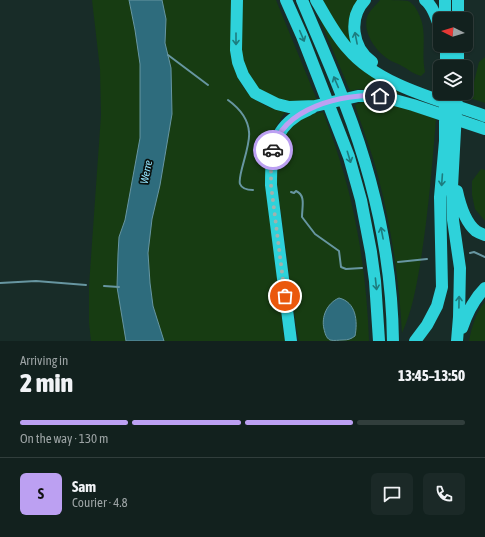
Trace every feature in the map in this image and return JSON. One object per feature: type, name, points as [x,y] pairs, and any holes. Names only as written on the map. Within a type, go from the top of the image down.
[{"type":"highway","points":[[237,0],[236,50],[238,62],[243,75],[255,92],[277,104],[289,107],[315,106],[358,96],[380,96],[413,105],[485,129]]},
{"type":"highway","points":[[286,0],[302,36],[349,156],[371,252],[375,281],[379,341]]},
{"type":"highway","points":[[302,0],[346,104],[364,157],[376,204],[386,257],[393,341]]},
{"type":"highway","points":[[316,0],[332,28],[348,50],[374,72],[414,91],[485,116]]},
{"type":"highway","points":[[365,0],[356,16],[354,28],[357,45],[367,59],[414,91]]},
{"type":"highway","points":[[425,0],[428,2],[433,12]]},
{"type":"highway","points":[[445,0],[445,12]]},
{"type":"highway","points":[[458,0],[458,12]]},
{"type":"highway","points":[[415,341],[427,325],[437,306],[442,287],[440,196],[445,141],[445,100]]},
{"type":"highway","points":[[457,100],[452,187],[454,220],[460,268],[458,341]]},
{"type":"highway","points":[[291,341],[271,185],[271,160],[275,142],[282,129],[298,115],[315,106]]},
{"type":"highway","points":[[454,154],[459,201],[466,217],[476,231],[485,235]]},
{"type":"highway","points":[[458,341],[464,321],[477,297],[485,288]]},
{"type":"green space","points":[[92,0],[129,0],[140,64],[140,138],[125,220],[119,237],[118,254],[117,287],[126,341],[91,341],[89,323],[89,286],[101,115],[100,69]]},
{"type":"green space","points":[[162,0],[231,0],[232,54],[236,70],[242,84],[251,96],[266,106],[286,112],[274,130],[265,157],[280,305],[286,341],[164,341],[153,306],[148,253],[152,219],[160,185],[172,114],[171,68],[165,43],[166,19]]},
{"type":"green space","points":[[241,0],[276,0],[317,100],[295,103],[276,98],[258,88],[245,72],[242,62]]},
{"type":"green space","points":[[320,0],[360,0],[355,51]]},
{"type":"green space","points":[[380,0],[408,1],[415,7],[420,15],[423,31],[425,72],[421,76],[388,59],[371,41],[368,35],[366,23],[367,17]]},
{"type":"green space","points":[[321,19],[373,76],[401,94],[359,89],[350,91],[320,20]]},
{"type":"green space","points":[[485,57],[485,103],[473,99],[473,86],[479,62]]},
{"type":"green space","points":[[366,100],[383,100],[436,119],[428,210],[423,247],[411,308],[402,333],[399,292],[382,192],[375,164],[355,105]]},
{"type":"green space","points":[[323,112],[336,148],[357,227],[364,273],[369,341],[299,341],[277,183],[277,158],[280,141],[290,126],[302,116]]},
{"type":"green space","points":[[481,169],[485,170],[485,221],[475,209],[472,195],[472,181]]},
{"type":"green space","points":[[485,302],[485,341],[469,341],[476,315]]},
{"type":"water","name":"Werre","points":[[129,0],[162,0],[166,19],[165,43],[171,68],[172,114],[160,185],[152,219],[148,253],[153,306],[164,341],[126,341],[117,287],[119,237],[125,220],[140,138],[140,64]]},
{"type":"water","points":[[339,298],[345,300],[352,308],[356,318],[355,336],[346,340],[330,340],[324,329],[324,315],[331,303]]},
{"type":"waterway","points":[[168,55],[208,85]]},
{"type":"waterway","points":[[228,100],[236,106],[247,122],[249,138],[240,174],[240,184],[244,188],[253,190]]},
{"type":"waterway","points":[[291,192],[294,193],[296,191],[301,195],[303,202],[302,217],[315,234],[339,251],[341,267],[346,269],[362,268]]},
{"type":"waterway","points":[[470,253],[474,252],[485,257]]},
{"type":"waterway","points":[[398,262],[427,259]]},
{"type":"waterway","points":[[0,283],[36,281],[86,285]]},
{"type":"waterway","points":[[104,286],[119,287]]},
{"type":"way so far","points":[[273,150],[271,160],[271,185],[285,296]]},
{"type":"route","points":[[273,150],[275,142],[282,129],[298,115],[315,106],[358,96],[380,96]]}]
